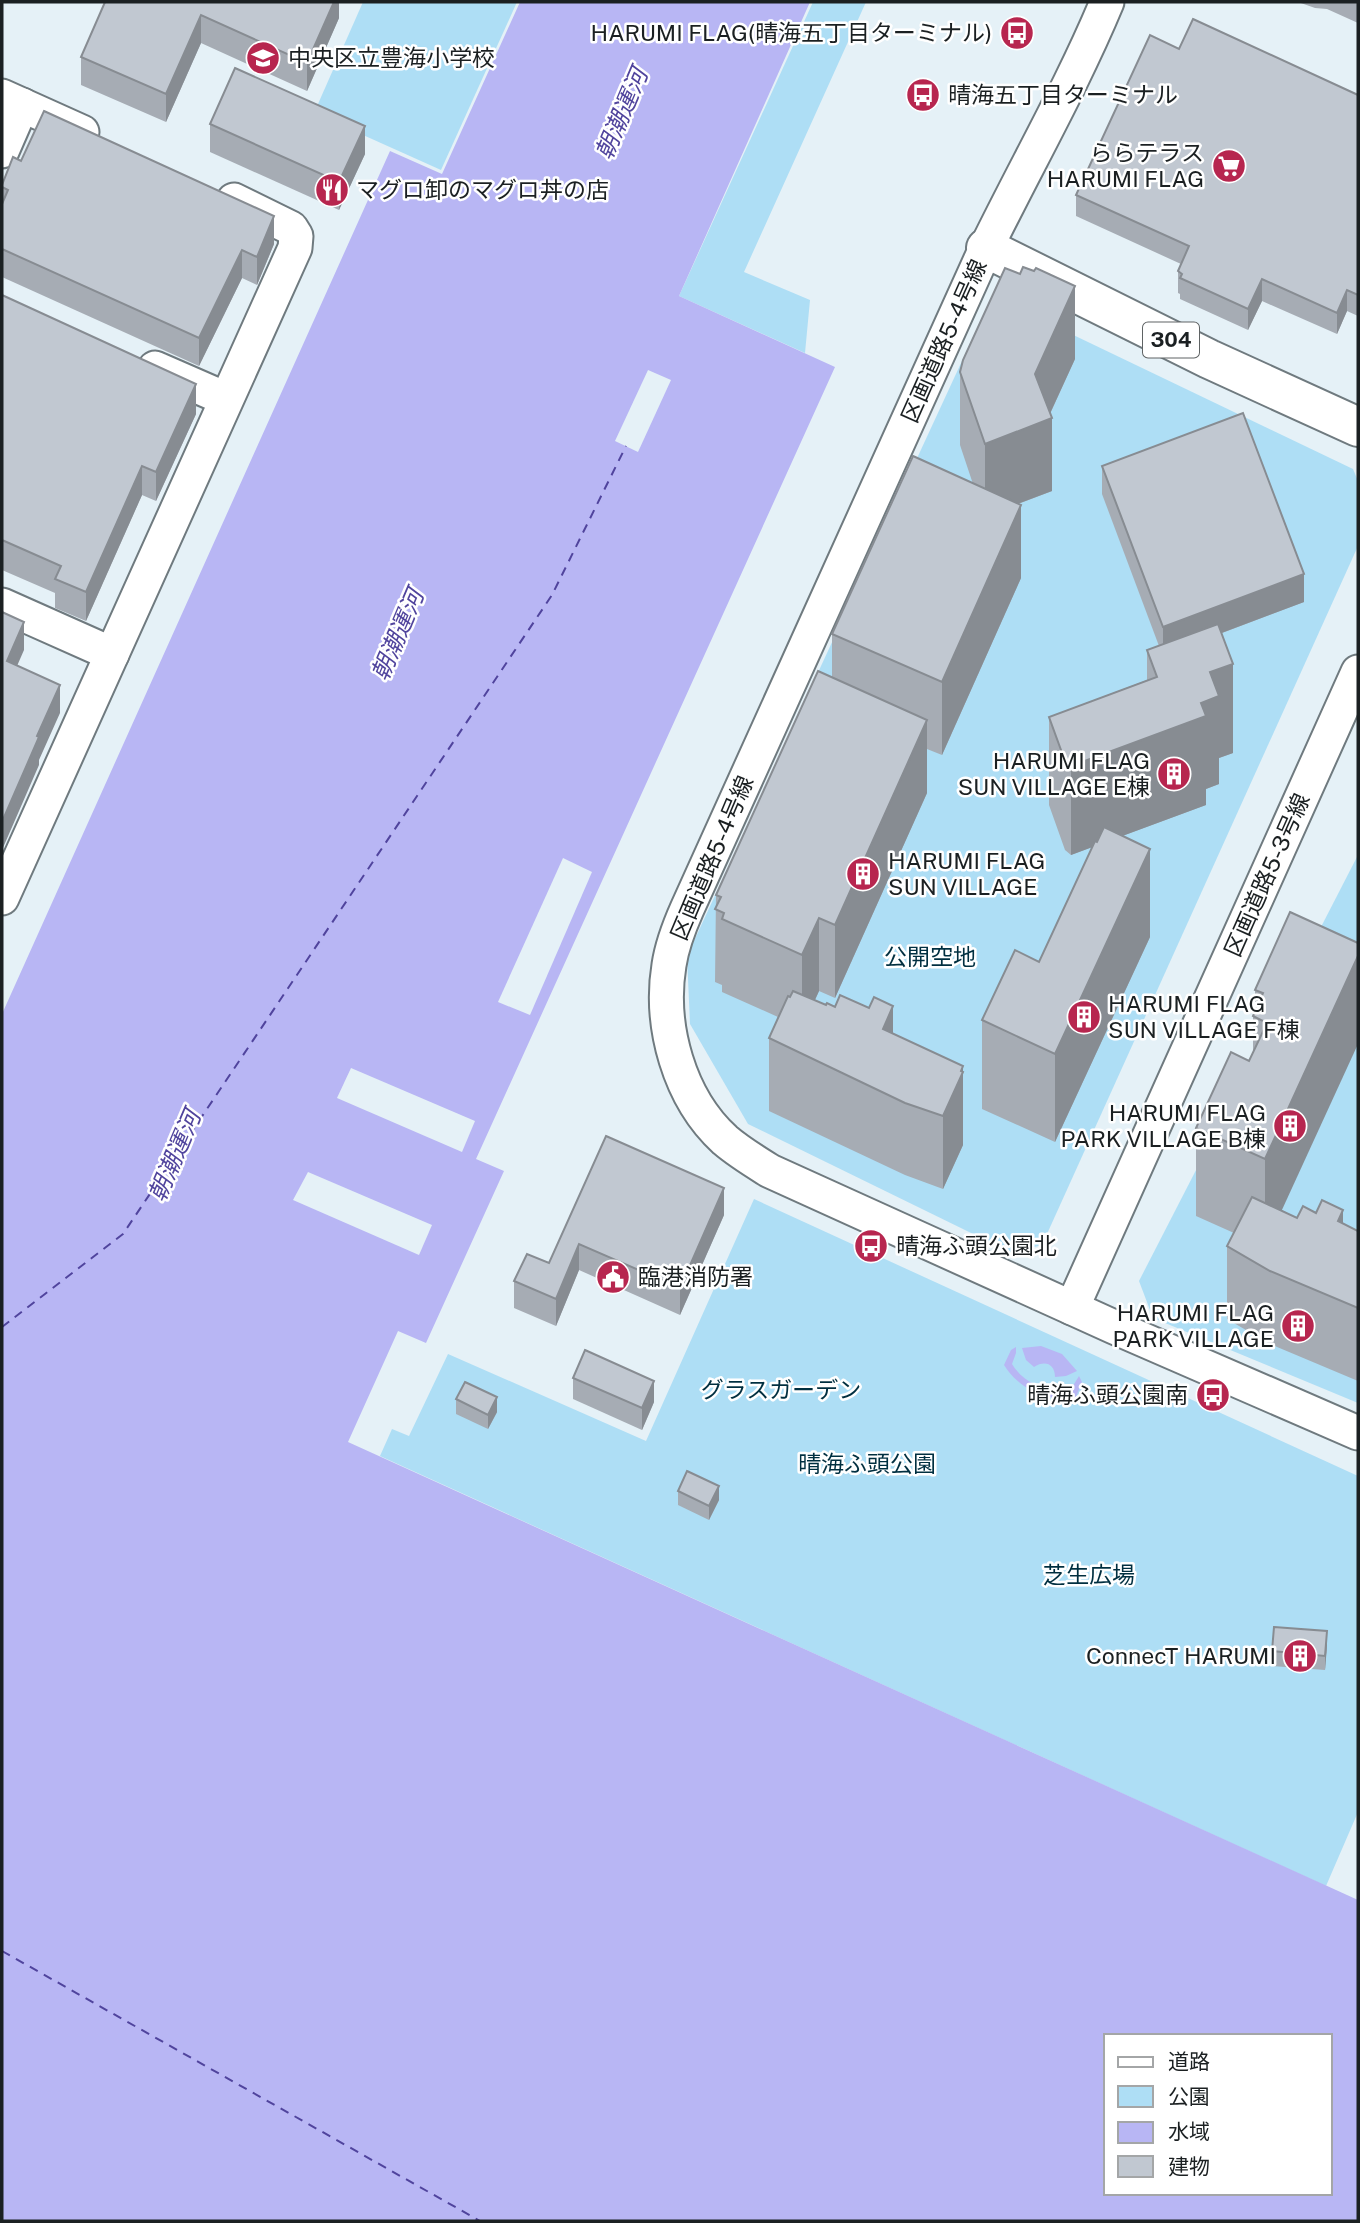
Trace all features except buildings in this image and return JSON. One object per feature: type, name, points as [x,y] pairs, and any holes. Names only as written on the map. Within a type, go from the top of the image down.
[{"type":"main road","name":"304","points":[[986,248],[1209,359],[1358,427]]},
{"type":"street","name":"区画道路5-4号線","points":[[1107,2],[1086,51],[986,248],[675,938],[666,994],[668,1025],[681,1074],[706,1117],[724,1139],[770,1171],[1072,1308],[1358,1433]]},
{"type":"street","points":[[2,151],[12,101],[109,144]]},
{"type":"street","points":[[2,898],[295,248],[296,236],[283,222],[208,189]]},
{"type":"street","points":[[127,355],[226,399]]},
{"type":"street","points":[[2,605],[112,654]]},
{"type":"street","name":"区画道路5-3号線","points":[[1072,1308],[1358,672]]},
{"type":"green space","points":[[363,2],[517,2],[441,170],[314,113]]},
{"type":"green space","points":[[813,2],[866,2],[744,272],[810,300],[805,353],[679,296]]},
{"type":"green space","name":"公開空地","points":[[992,296],[1353,469],[1358,481],[1358,546],[1042,1245],[1012,1253],[748,1124],[690,1024],[687,956]]},
{"type":"green space","points":[[1358,855],[1358,1403],[1153,1318],[1139,1281]]},
{"type":"green space","name":"晴海ふ頭公園","points":[[754,1199],[1358,1476],[1358,1812],[1326,1886],[380,1456],[392,1429],[409,1436],[448,1354],[646,1441]]},
{"type":"water","name":"朝潮運河","points":[[520,2],[810,2],[679,296],[835,367],[476,1159],[504,1171],[426,1343],[398,1331],[348,1442],[1358,1900],[1358,2221],[2,2221],[2,1014],[390,151],[442,174]]},
{"type":"water","points":[[1041,1346],[1062,1354],[1077,1371],[1055,1377],[1049,1364],[1034,1367],[1026,1360],[1022,1348]]},
{"type":"water","points":[[1016,1347],[1012,1364],[1023,1377],[1037,1386],[1062,1390],[1071,1389],[1079,1376],[1082,1382],[1076,1397],[1045,1396],[1018,1381],[1004,1365],[1011,1350]]},
{"type":"pier","points":[[648,370],[671,380],[638,452],[615,441]]},
{"type":"pier","points":[[563,858],[592,872],[530,1015],[498,1002]]},
{"type":"pier","points":[[351,1068],[475,1121],[462,1152],[337,1098]]},
{"type":"pier","points":[[308,1172],[432,1225],[419,1255],[293,1200]]},
{"type":"ferry route","points":[[2,1327],[123,1234],[552,595],[626,446]]},
{"type":"ferry route","points":[[2,1951],[480,2221]]},
{"type":"place","name":"HARUMI FLAG(晴海五丁目ターミナル)","points":[[1017,33]]},
{"type":"place","name":"中央区立豊海小学校","points":[[263,58]]},
{"type":"place","name":"晴海五丁目ターミナル","points":[[923,95]]},
{"type":"place","name":"ららテラス HARUMI FLAG","points":[[1229,166]]},
{"type":"place","name":"マグロ卸のマグロ丼の店","points":[[332,190]]},
{"type":"place","name":"HARUMI FLAG SUN VILLAGE E棟","points":[[1174,774]]},
{"type":"place","name":"HARUMI FLAG SUN VILLAGE","points":[[863,874]]},
{"type":"place","name":"HARUMI FLAG SUN VILLAGE F棟","points":[[1084,1017]]},
{"type":"place","name":"HARUMI FLAG PARK VILLAGE B棟","points":[[1290,1126]]},
{"type":"place","name":"晴海ふ頭公園北","points":[[871,1246]]},
{"type":"place","name":"臨港消防署","points":[[613,1277]]},
{"type":"place","name":"HARUMI FLAG PARK VILLAGE","points":[[1298,1326]]},
{"type":"place","name":"晴海ふ頭公園南","points":[[1213,1395]]},
{"type":"place","name":"ConnecT HARUMI","points":[[1300,1656]]},
{"type":"park label","name":"グラスガーデン","points":[[781,1390]]},
{"type":"park label","name":"芝生広場","points":[[1089,1575]]}]
